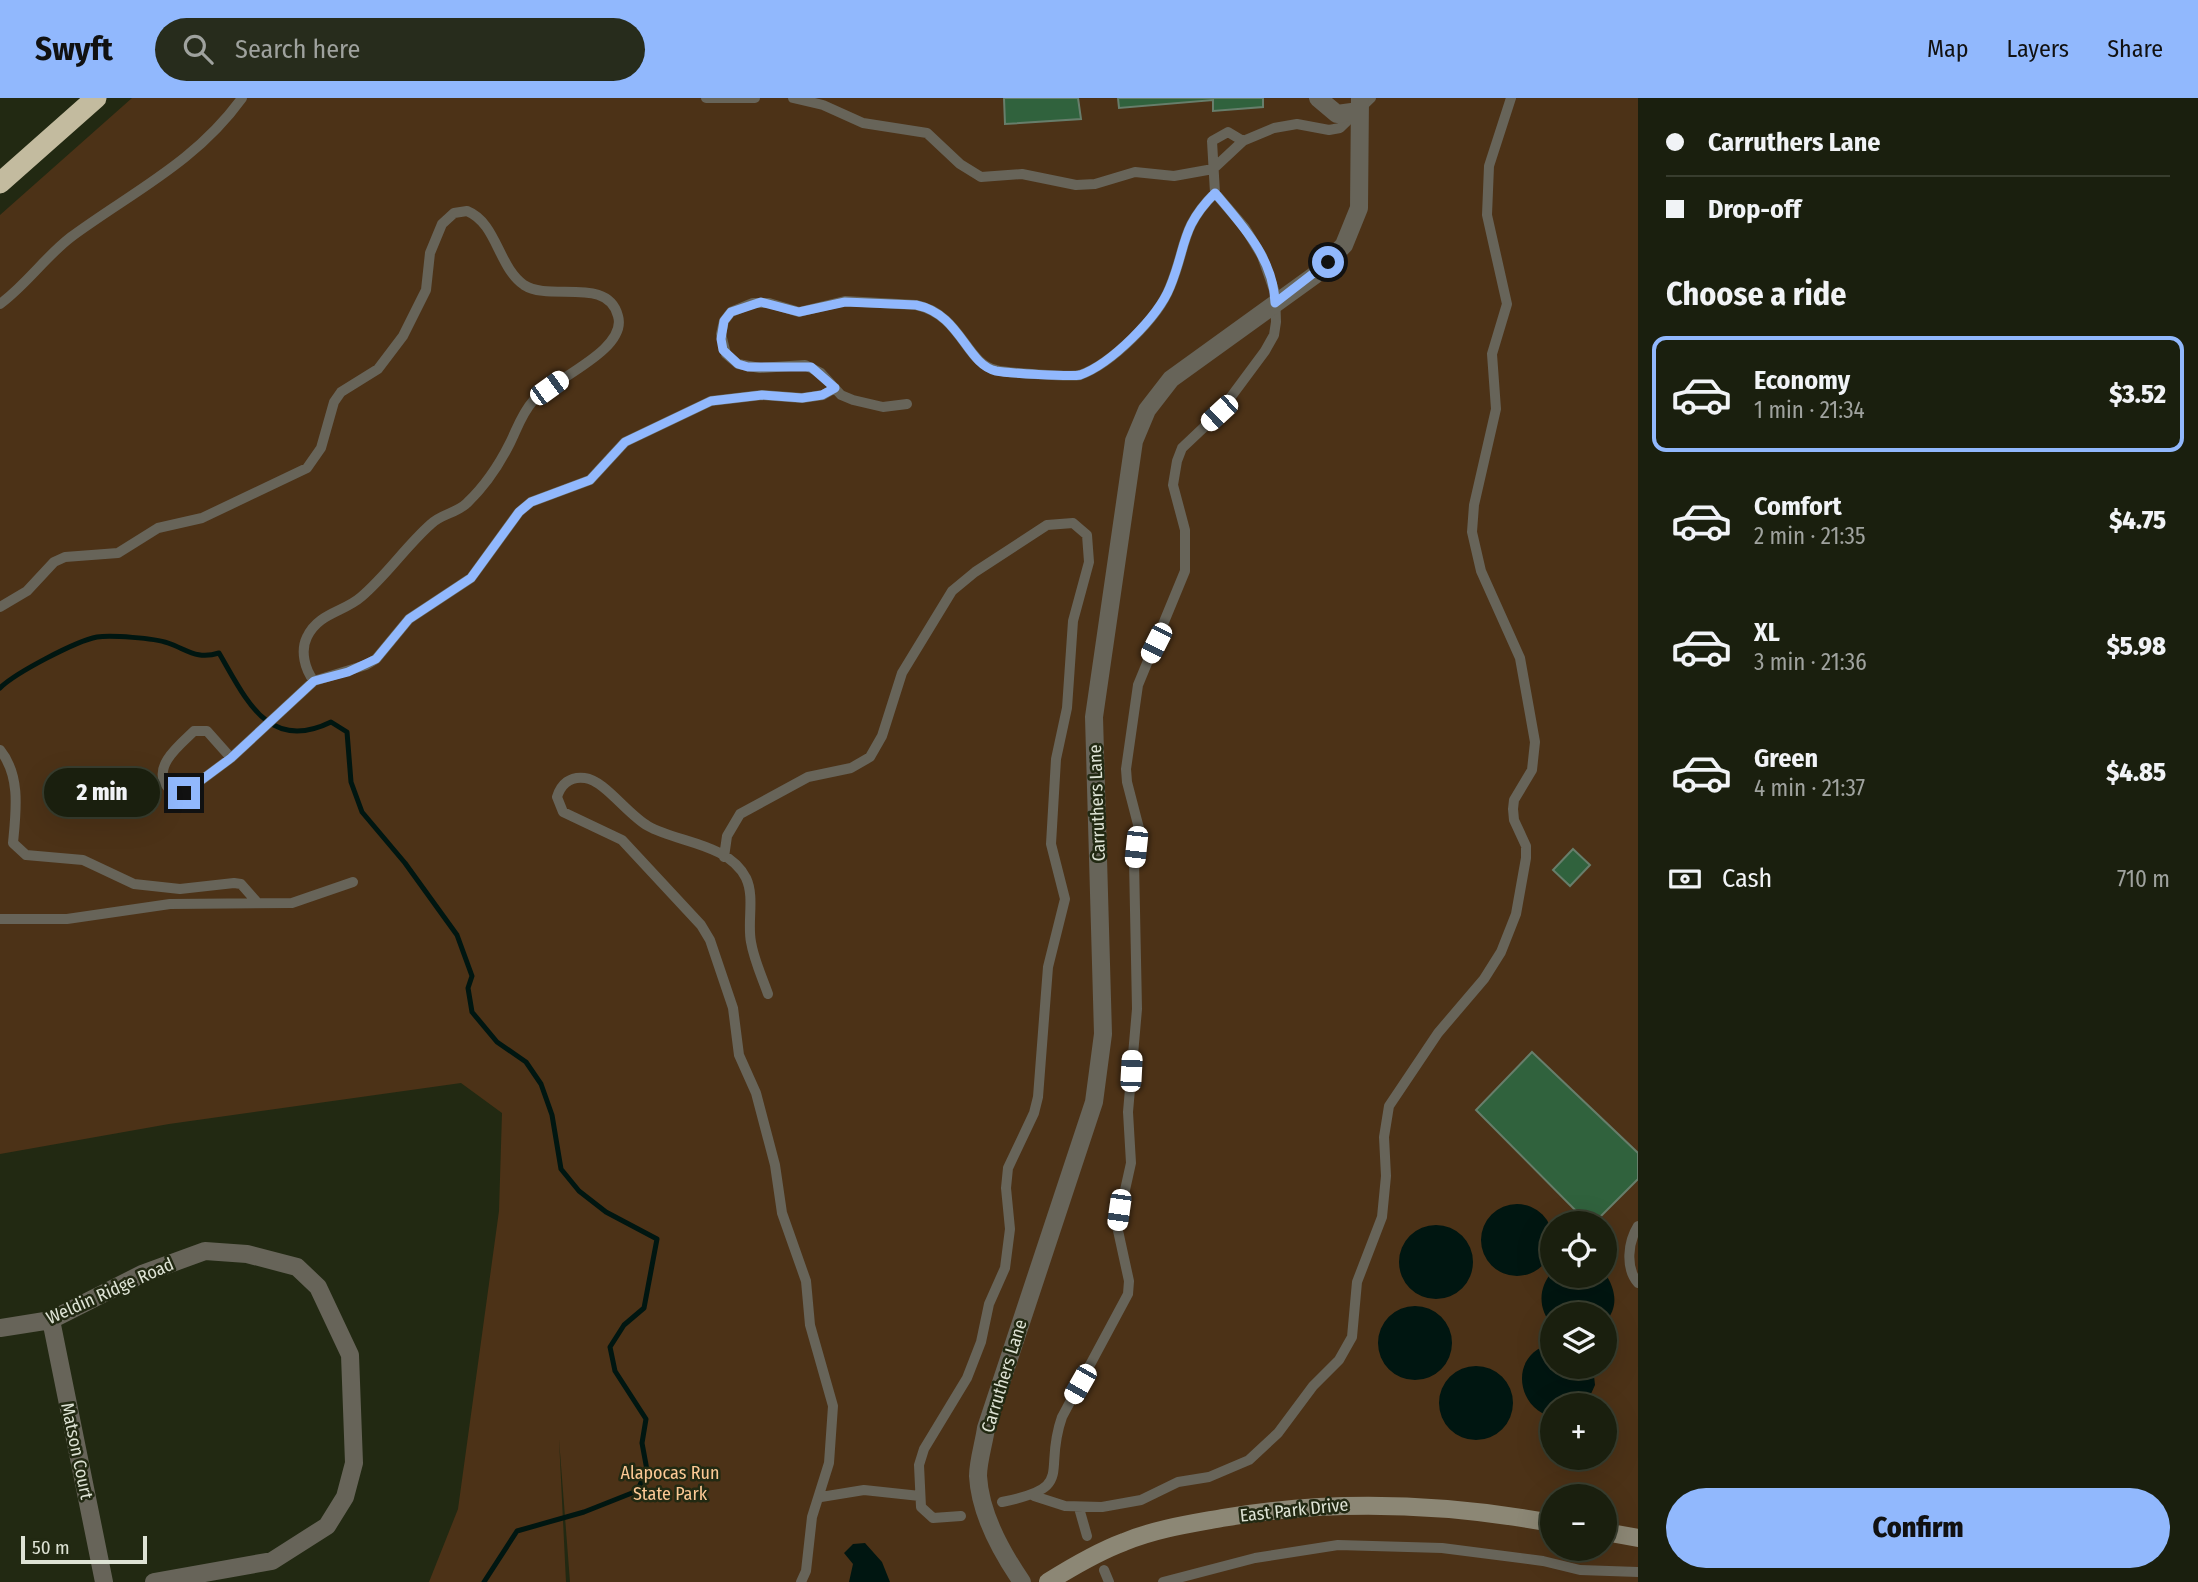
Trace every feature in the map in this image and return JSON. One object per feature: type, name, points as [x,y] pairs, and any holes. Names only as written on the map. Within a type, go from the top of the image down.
[{"type":"highway","points":[[0,183],[96,98]]},
{"type":"street","points":[[1318,98],[1337,114],[1363,102]]},
{"type":"street","name":"Carruthers Lane","points":[[1022,1582],[1007,1560],[988,1516],[978,1476],[986,1428],[1094,1102],[1103,1034],[1094,717],[1130,457],[1138,429],[1163,387],[1185,367],[1328,262],[1351,233],[1360,195],[1363,102]]},
{"type":"street","name":"Weldin Ridge Road","points":[[0,1328],[51,1320],[142,1274],[205,1251],[247,1254],[297,1267],[318,1287],[351,1355],[354,1463],[345,1497],[327,1526],[272,1561],[154,1582]]},
{"type":"street","name":"Matson Court","points":[[51,1320],[104,1582]]},
{"type":"street","name":"East Park Drive","points":[[1048,1582],[1125,1541],[1160,1530],[1266,1511],[1369,1504],[1435,1507],[1540,1521]]},
{"type":"street","points":[[1617,1534],[1638,1538]]},
{"type":"lane","points":[[0,304],[24,286],[68,239],[175,167],[214,132],[242,98]]},
{"type":"lane","points":[[706,98],[755,98]]},
{"type":"lane","points":[[793,98],[823,105],[863,123],[928,133],[960,164],[981,177],[1022,174],[1062,184],[1086,185],[1135,172],[1174,176],[1213,169],[1243,141],[1288,124],[1335,130],[1363,102]]},
{"type":"lane","points":[[1034,1496],[1079,1508],[1102,1507],[1141,1500],[1178,1482],[1209,1477],[1249,1460],[1278,1433],[1313,1386],[1339,1360],[1352,1337],[1357,1282],[1382,1217],[1386,1176],[1384,1137],[1389,1106],[1438,1033],[1484,979],[1501,952],[1516,914],[1526,846],[1514,820],[1513,809],[1514,800],[1532,770],[1535,742],[1520,658],[1480,571],[1472,532],[1474,505],[1496,409],[1492,354],[1507,304],[1490,232],[1487,186],[1493,150],[1511,98]]},
{"type":"lane","points":[[1002,1502],[1034,1496],[1046,1489],[1052,1480],[1057,1432],[1062,1418],[1128,1294],[1129,1281],[1117,1226],[1131,1163],[1128,1112],[1137,1009],[1134,862],[1141,836],[1127,782],[1127,755],[1138,685],[1185,571],[1185,530],[1174,494],[1173,473],[1182,448],[1219,413],[1274,335],[1275,303],[1270,275],[1258,248],[1215,193],[1210,145],[1214,138],[1228,132],[1243,141]]},
{"type":"lane","points":[[907,404],[883,407],[841,395],[811,367],[748,367],[734,362],[726,354],[721,339],[727,316],[737,308],[761,302],[799,312],[845,302],[916,305],[927,307],[950,323],[971,352],[989,369],[1059,377],[1082,374],[1134,336],[1158,311],[1171,286],[1186,231],[1215,193]]},
{"type":"lane","points":[[0,607],[27,591],[54,562],[65,557],[118,553],[158,528],[202,518],[307,468],[321,448],[334,402],[341,392],[378,369],[403,335],[426,290],[430,253],[442,224],[454,213],[467,211],[482,222],[508,267],[522,283],[545,292],[586,292],[606,299],[614,306],[619,328],[616,337],[600,353],[531,402],[500,462],[464,506],[431,524],[360,598],[329,614],[313,628],[306,639],[305,662],[314,681]]},
{"type":"lane","points":[[231,758],[207,731],[194,731],[165,764],[164,782],[170,791],[177,795],[184,793],[231,758],[314,681],[348,672],[376,659],[409,619],[471,578],[519,512],[531,502],[590,480],[625,442],[711,401],[762,395],[802,398],[822,395],[835,388]]},
{"type":"lane","points":[[724,857],[727,836],[740,814],[808,777],[851,768],[870,757],[882,736],[902,673],[941,607],[964,581],[1046,525],[1073,523],[1087,535],[1089,562],[1073,621],[1067,708],[1056,760],[1051,844],[1065,899],[1048,967],[1038,1097],[1008,1168],[1006,1188],[1010,1229],[1005,1268],[989,1304],[981,1342],[967,1378],[924,1449],[919,1465],[921,1507],[933,1517],[961,1516]]},
{"type":"lane","points":[[0,750],[12,766],[16,789],[13,843],[26,855],[83,860],[134,884],[165,889],[241,884],[256,901]]},
{"type":"lane","points":[[768,994],[751,942],[750,891],[746,879],[717,852],[659,832],[639,821],[593,780],[569,780],[559,790],[557,805],[563,812],[622,840],[688,907],[710,940],[733,1008],[739,1055],[756,1093],[775,1165],[782,1213],[806,1281],[810,1325],[831,1393],[832,1427],[821,1497],[812,1517],[806,1571],[801,1582]]},
{"type":"lane","points":[[0,919],[67,919],[170,904],[256,901],[292,903],[353,882]]},
{"type":"lane","points":[[1638,1226],[1629,1254],[1632,1276],[1638,1283]]},
{"type":"lane","points":[[821,1497],[864,1490],[920,1496]]},
{"type":"lane","points":[[1079,1508],[1087,1536]]},
{"type":"lane","points":[[1163,1582],[1255,1558],[1338,1545],[1442,1548],[1543,1561],[1580,1570],[1638,1572]]},
{"type":"lane","points":[[1104,1570],[1109,1582]]},
{"type":"green space","name":"Alapocas Run State Park","points":[[132,98],[1638,98],[1638,1582],[570,1582],[559,1439],[566,1582],[429,1582],[458,1509],[499,1211],[502,1113],[461,1083],[169,1124],[0,1154],[0,215]]},
{"type":"water","points":[[1517,1204],[1540,1212],[1540,1268],[1517,1276],[1503,1273],[1491,1266],[1484,1254],[1481,1240],[1484,1226],[1491,1214],[1503,1207]]},
{"type":"water","points":[[1436,1225],[1457,1231],[1467,1241],[1473,1262],[1467,1283],[1457,1293],[1436,1299],[1415,1293],[1405,1283],[1399,1262],[1405,1241],[1415,1231]]},
{"type":"water","points":[[1543,1288],[1612,1288],[1614,1302],[1542,1302]]},
{"type":"water","points":[[1415,1306],[1436,1312],[1446,1322],[1452,1343],[1446,1364],[1436,1374],[1415,1380],[1394,1374],[1384,1364],[1378,1343],[1384,1322],[1394,1312]]},
{"type":"water","points":[[1540,1348],[1540,1379],[1594,1379],[1591,1393],[1540,1393],[1539,1411],[1524,1392],[1522,1380],[1529,1357]]},
{"type":"water","points":[[1476,1366],[1497,1372],[1507,1382],[1513,1403],[1507,1424],[1497,1434],[1476,1440],[1455,1434],[1445,1424],[1439,1403],[1445,1382],[1455,1372]]},
{"type":"water","points":[[865,1543],[882,1562],[890,1582],[849,1582],[853,1564],[844,1553],[853,1544]]},
{"type":"building","points":[[1004,98],[1078,98],[1081,119],[1005,124]]},
{"type":"building","points":[[1118,98],[1263,98],[1263,107],[1213,111],[1213,100],[1119,108]]},
{"type":"building","points":[[1573,849],[1590,865],[1570,886],[1553,870]]},
{"type":"building","points":[[1532,1052],[1638,1153],[1638,1179],[1606,1211],[1576,1211],[1476,1110]]},
{"type":"waterway","points":[[0,688],[32,666],[87,640],[103,636],[143,638],[162,641],[198,655],[219,653],[250,703],[275,726],[291,731],[309,730],[331,722],[347,732],[351,782],[362,812],[405,863],[457,935],[472,976],[468,988],[472,1012],[497,1042],[526,1062],[541,1084],[552,1115],[561,1169],[579,1191],[606,1212],[657,1239],[644,1308],[624,1325],[610,1347],[615,1371],[646,1419],[642,1443],[647,1470],[637,1491],[584,1512],[517,1531],[484,1582]]},
{"type":"route","points":[[184,793],[231,758],[314,681],[348,672],[376,659],[409,619],[471,578],[519,512],[531,502],[580,486],[590,480],[625,442],[711,401],[762,395],[802,398],[822,395],[835,388],[817,369],[805,365],[760,368],[738,364],[730,359],[723,350],[722,327],[727,316],[737,308],[761,302],[799,312],[845,302],[883,305],[898,303],[927,307],[950,323],[971,352],[989,369],[1071,377],[1096,366],[1152,318],[1171,286],[1186,231],[1202,206],[1215,193],[1254,241],[1270,275],[1275,303],[1328,262]]}]
